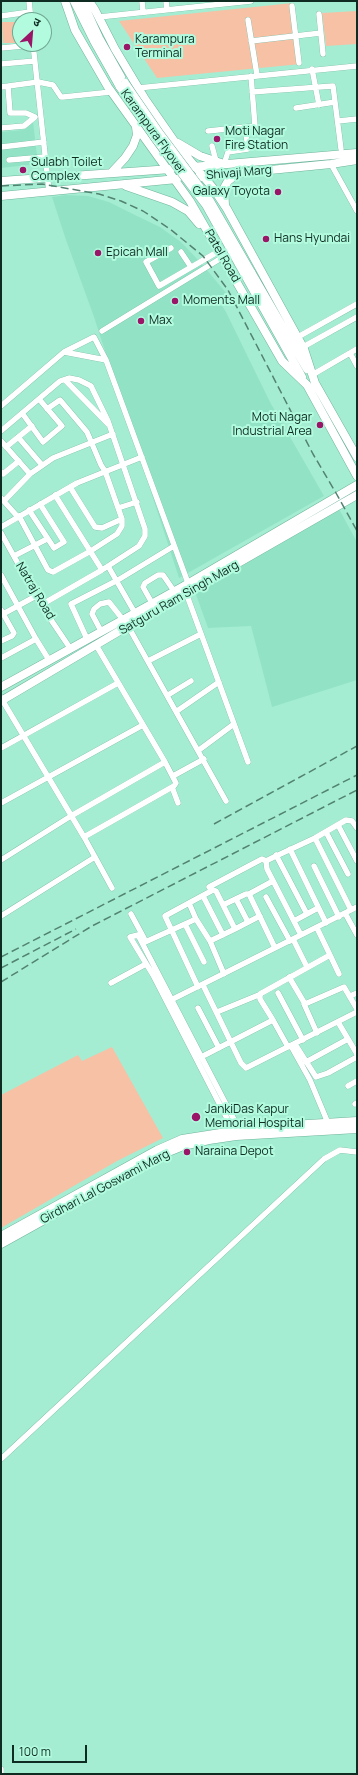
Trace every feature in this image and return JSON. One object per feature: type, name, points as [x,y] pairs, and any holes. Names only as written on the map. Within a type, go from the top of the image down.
[{"type":"main road","name":"Patel Road","points":[[65,1],[75,30],[111,92],[190,201],[282,361],[311,381],[357,457]]},
{"type":"main road","name":"Karampura Flyover","points":[[74,1],[94,41],[122,85],[210,201],[248,274],[311,381]]},
{"type":"main road","name":"Karampura Flyover","points":[[82,1],[122,85]]},
{"type":"main road","name":"Patel Road","points":[[89,1],[115,49],[145,99],[173,140],[213,188],[227,209],[296,338],[303,347],[311,381],[357,476]]},
{"type":"main road","points":[[125,111],[145,99]]},
{"type":"main road","points":[[111,173],[133,146],[137,135],[136,127]]},
{"type":"main road","points":[[173,140],[200,156],[220,163]]},
{"type":"main road","name":"Shivaji Marg","points":[[1,181],[195,167],[220,163],[357,153]]},
{"type":"main road","name":"Shivaji Marg","points":[[1,196],[331,164],[357,160]]},
{"type":"main road","points":[[227,209],[223,198],[224,188],[228,181],[239,173]]},
{"type":"main road","points":[[122,184],[172,202],[188,211],[211,237]]},
{"type":"main road","points":[[211,237],[210,224],[217,218],[226,217],[234,223]]},
{"type":"main road","name":"Satguru Ram Singh Marg","points":[[1,700],[96,645],[126,622],[135,613],[174,591],[186,588],[357,486]]},
{"type":"main road","name":"Satguru Ram Singh Marg","points":[[1,687],[101,631],[126,622],[357,495]]},
{"type":"main road","name":"Girdhari Lal Goswami Marg","points":[[1,1236],[157,1150],[182,1139],[357,1121]]},
{"type":"main road","name":"Girdhari Lal Goswami Marg","points":[[1,1244],[161,1155],[238,1133],[357,1128]]},
{"type":"street","points":[[29,1],[30,12]]},
{"type":"street","points":[[142,1],[143,12]]},
{"type":"street","points":[[166,1],[167,10]]},
{"type":"street","points":[[99,17],[226,2],[251,1]]},
{"type":"street","points":[[292,6],[299,63]]},
{"type":"street","points":[[1,16],[12,14]]},
{"type":"street","points":[[319,14],[323,54]]},
{"type":"street","points":[[248,20],[257,75]]},
{"type":"street","points":[[251,41],[321,34]]},
{"type":"street","points":[[1,48],[12,47]]},
{"type":"street","points":[[34,52],[49,191]]},
{"type":"street","points":[[1,64],[35,60]]},
{"type":"street","points":[[138,88],[357,66]]},
{"type":"street","points":[[312,70],[319,105]]},
{"type":"street","points":[[208,131],[255,126],[250,76]]},
{"type":"street","points":[[1,87],[38,82],[53,85],[62,97],[111,92]]},
{"type":"street","points":[[1,128],[24,126],[35,117],[26,112],[10,113],[8,86]]},
{"type":"street","points":[[252,92],[333,86],[342,149]]},
{"type":"street","points":[[296,108],[335,102]]},
{"type":"street","points":[[338,121],[357,119]]},
{"type":"street","points":[[212,146],[220,163],[228,152],[248,150],[245,127]]},
{"type":"street","points":[[1,147],[44,142]]},
{"type":"street","points":[[9,160],[45,157]]},
{"type":"street","points":[[331,164],[357,211]]},
{"type":"street","points":[[172,248],[146,262],[159,286],[191,267],[221,254]]},
{"type":"street","points":[[181,252],[191,267]]},
{"type":"street","points":[[102,331],[221,254]]},
{"type":"street","points":[[296,338],[357,304]]},
{"type":"street","points":[[303,347],[357,317]]},
{"type":"street","points":[[1,406],[64,352],[94,337],[106,360],[142,457],[174,546],[201,634],[248,762]]},
{"type":"street","points":[[311,381],[357,349]]},
{"type":"street","points":[[64,352],[106,360]]},
{"type":"street","points":[[350,353],[357,366]]},
{"type":"street","points":[[1,431],[60,381],[69,378],[79,380],[91,386],[113,434],[145,529],[142,541],[108,566],[41,605]]},
{"type":"street","points":[[65,380],[110,428]]},
{"type":"street","points":[[22,412],[44,442],[62,426],[39,399]]},
{"type":"street","points":[[48,409],[60,400],[87,432],[91,443],[101,465],[105,471],[122,519],[122,526],[117,534],[53,572],[48,570],[19,516],[3,499],[30,474],[53,458],[91,443],[113,434]]},
{"type":"street","points":[[6,447],[32,426]]},
{"type":"street","points":[[18,437],[42,465]]},
{"type":"street","points":[[1,441],[30,474]]},
{"type":"street","points":[[1,527],[70,486],[123,463],[142,457]]},
{"type":"street","points":[[1,472],[3,474],[19,462]]},
{"type":"street","points":[[70,486],[95,527],[102,528],[122,519]]},
{"type":"street","points":[[55,495],[89,552],[102,570]]},
{"type":"street","points":[[118,508],[137,502]]},
{"type":"street","points":[[29,510],[54,548],[64,542],[40,504]]},
{"type":"street","name":"Natraj Road","points":[[1,533],[41,605],[70,648]]},
{"type":"street","points":[[14,556],[47,539]]},
{"type":"street","points":[[1,547],[7,544]]},
{"type":"street","points":[[87,639],[71,604],[118,580],[174,546]]},
{"type":"street","points":[[108,566],[118,580],[135,613]]},
{"type":"street","points":[[152,603],[143,587],[145,583],[158,575],[163,576],[174,591]]},
{"type":"street","points":[[1,576],[49,660]]},
{"type":"street","points":[[1,641],[12,636],[14,633],[2,612],[36,596]]},
{"type":"street","points":[[101,631],[92,614],[94,609],[100,604],[109,602],[126,622],[199,750],[226,801]]},
{"type":"street","points":[[148,661],[201,634]]},
{"type":"street","points":[[1,658],[36,639]]},
{"type":"street","points":[[84,837],[172,787],[176,782],[96,645]]},
{"type":"street","points":[[168,695],[191,681]]},
{"type":"street","points":[[177,711],[219,682]]},
{"type":"street","points":[[1,748],[118,683]]},
{"type":"street","points":[[1,700],[84,837],[112,888]]},
{"type":"street","points":[[199,750],[234,724]]},
{"type":"street","points":[[1,803],[143,725]]},
{"type":"street","points":[[172,776],[204,759]]},
{"type":"street","points":[[1,860],[71,816],[165,762]]},
{"type":"street","points":[[172,787],[178,803]]},
{"type":"street","points":[[209,887],[262,859],[266,861],[349,820],[354,823],[357,828]]},
{"type":"street","points":[[338,825],[357,861]]},
{"type":"street","points":[[326,832],[348,874]]},
{"type":"street","points":[[315,838],[357,935]]},
{"type":"street","points":[[290,849],[326,923]]},
{"type":"street","points":[[276,856],[307,914]]},
{"type":"street","points":[[1,916],[95,857]]},
{"type":"street","points":[[266,861],[265,864],[273,881],[301,935]]},
{"type":"street","points":[[314,866],[338,917]]},
{"type":"street","points":[[223,905],[249,894],[273,881]]},
{"type":"street","points":[[235,929],[214,890],[166,915],[172,930],[201,986],[217,1012],[241,1063],[246,1068],[357,1012]]},
{"type":"street","points":[[249,894],[275,948]]},
{"type":"street","points":[[203,896],[223,935]]},
{"type":"street","points":[[266,897],[307,967]]},
{"type":"street","points":[[236,899],[248,922]]},
{"type":"street","points":[[189,903],[196,919],[210,942],[224,974]]},
{"type":"street","points":[[294,920],[318,908]]},
{"type":"street","points":[[170,1001],[357,908]]},
{"type":"street","points":[[131,914],[170,1001],[238,1133]]},
{"type":"street","points":[[210,942],[260,916]]},
{"type":"street","points":[[144,942],[196,919]]},
{"type":"street","points":[[185,924],[204,962]]},
{"type":"street","points":[[317,928],[340,974]]},
{"type":"street","points":[[144,942],[138,934],[130,937],[170,1001]]},
{"type":"street","points":[[217,1012],[261,994],[330,955]]},
{"type":"street","points":[[111,983],[146,964]]},
{"type":"street","points":[[289,977],[304,1004],[317,1033]]},
{"type":"street","points":[[304,1004],[306,1005],[342,987],[345,987],[357,1009]]},
{"type":"street","points":[[278,992],[303,1040]]},
{"type":"street","points":[[350,996],[357,993]]},
{"type":"street","points":[[261,994],[260,999],[291,1046],[310,1080],[328,1123]]},
{"type":"street","points":[[198,1008],[219,1048]]},
{"type":"street","points":[[205,1055],[273,1020]]},
{"type":"street","points":[[291,1046],[306,1062],[317,1078],[357,1056],[338,1022]]},
{"type":"street","points":[[306,1062],[348,1039]]},
{"type":"street","points":[[348,1086],[357,1081]]},
{"type":"street","points":[[1,1459],[324,1158],[340,1150],[357,1152]]},
{"type":"street","points":[[1,1769],[1,1774]]},
{"type":"shaded area","points":[[293,3],[301,64],[157,78],[119,21]]},
{"type":"shaded area","points":[[357,11],[357,44],[326,46],[322,13]]},
{"type":"shaded area","points":[[2,22],[12,22],[12,43],[3,43]]},
{"type":"shaded area","points":[[33,121],[38,164],[1,168],[1,132],[23,130]]},
{"type":"shaded area","points":[[66,195],[88,196],[109,202],[160,227],[181,242],[201,263],[227,294],[219,301],[226,312],[270,402],[324,496],[179,578],[94,317],[52,197]]},
{"type":"shaded area","points":[[339,509],[357,542],[357,680],[272,707],[251,626],[208,628],[194,589]]},
{"type":"shaded area","points":[[112,1047],[163,1138],[117,1161],[1,1228],[1,1095],[78,1055],[82,1061]]},
{"type":"railway","points":[[1,186],[42,184],[99,194],[121,201],[143,211],[170,229],[203,256],[228,290],[313,454],[357,531]]},
{"type":"railway","points":[[214,824],[357,746]]},
{"type":"railway","points":[[1,957],[357,775]]},
{"type":"railway","points":[[1,982],[92,926],[357,790]]},
{"type":"railway","points":[[1,968],[76,929]]},
{"type":"place","name":"Karampura Terminal","points":[[127,47]]},
{"type":"place","name":"Moti Nagar Fire Station","points":[[217,139]]},
{"type":"place","name":"Sulabh Toilet Complex","points":[[23,170]]},
{"type":"place","name":"Galaxy Toyota","points":[[278,192]]},
{"type":"place","name":"Hans Hyundai","points":[[266,239]]},
{"type":"place","name":"Epicah Mall","points":[[98,253]]},
{"type":"place","name":"Moments Mall","points":[[175,301]]},
{"type":"place","name":"Max","points":[[141,321]]},
{"type":"place","name":"Moti Nagar Industrial Area","points":[[320,425]]},
{"type":"place","name":"JankiDas Kapur Memorial Hospital","points":[[196,1117]]},
{"type":"place","name":"Naraina Depot","points":[[187,1152]]}]
